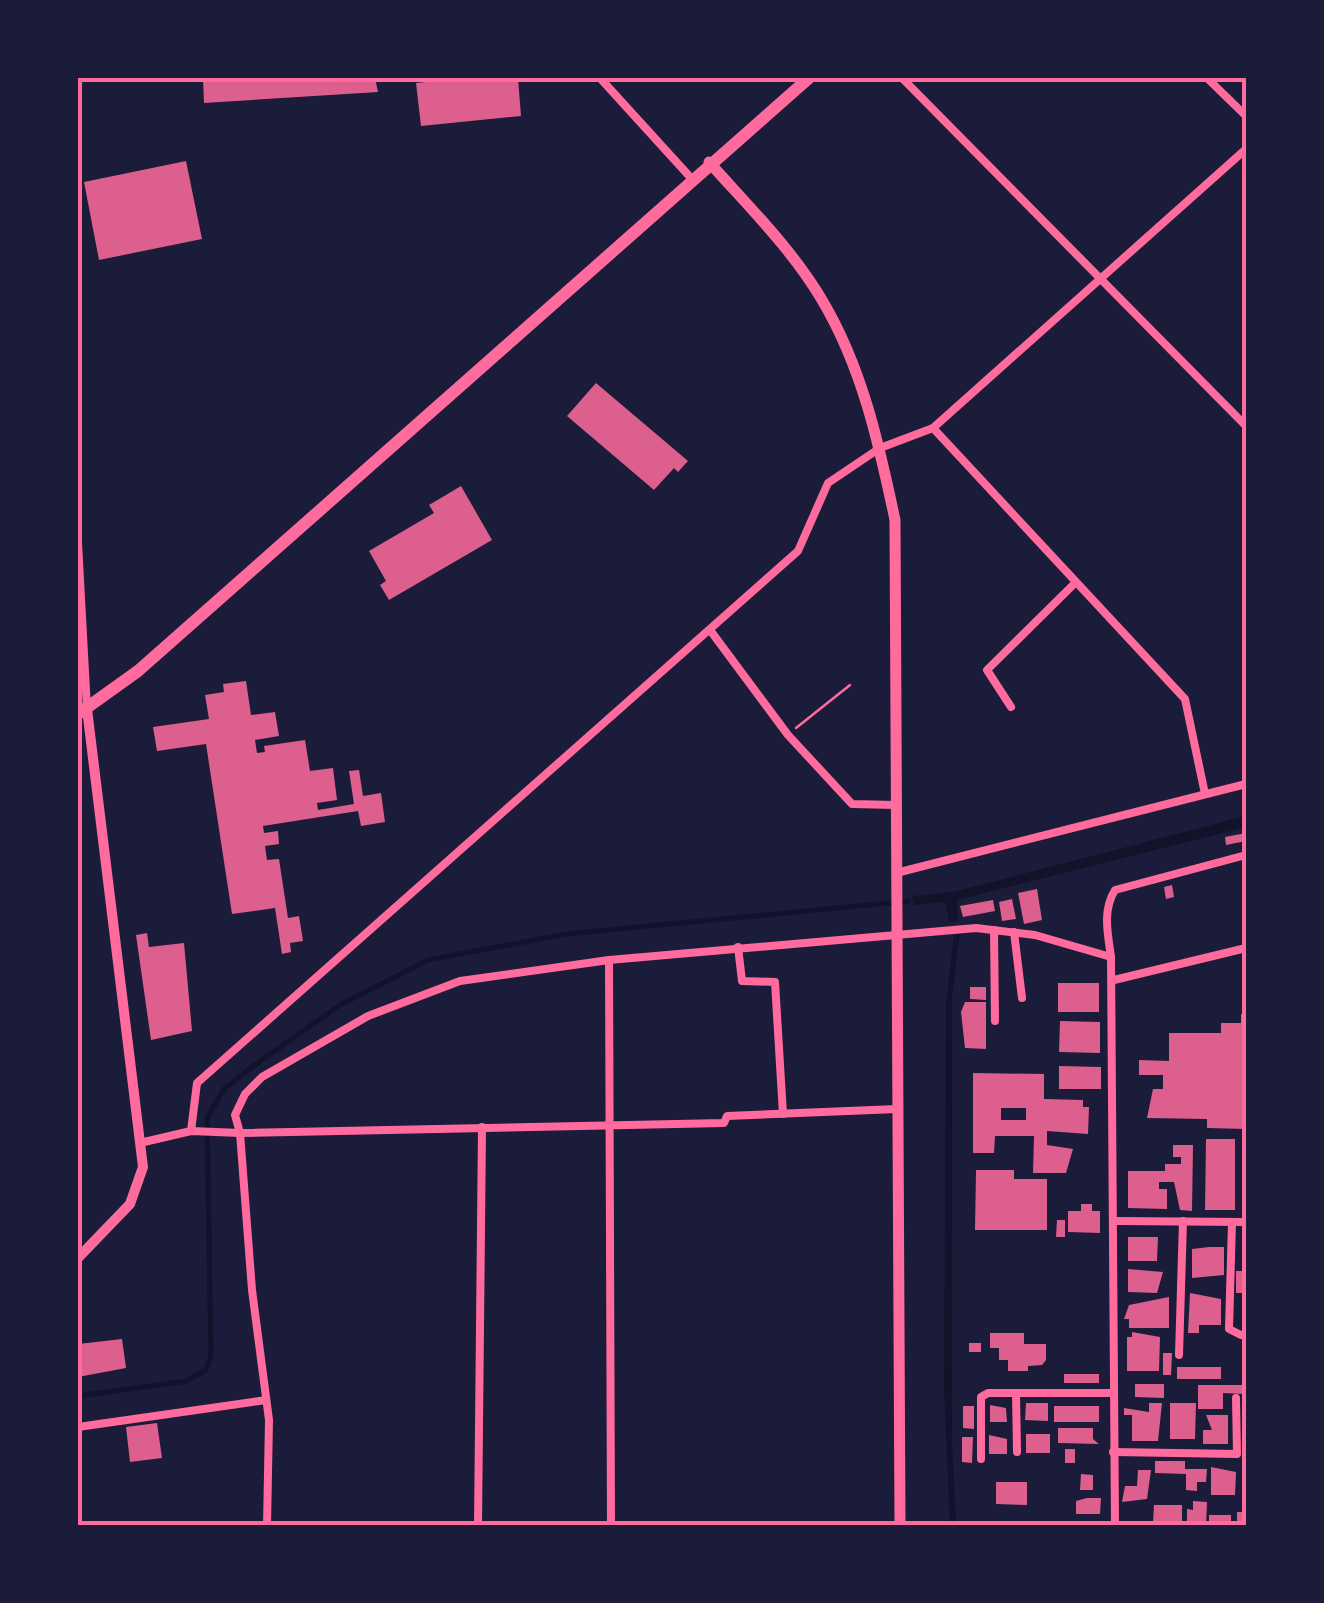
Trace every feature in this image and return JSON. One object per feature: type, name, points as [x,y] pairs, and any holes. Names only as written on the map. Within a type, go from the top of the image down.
[{"type":"highway","points":[[81,711],[138,671],[808,78]]},
{"type":"main road","points":[[709,162],[791,255],[822,300],[848,351],[880,448],[895,520],[893,891],[900,1526]]},
{"type":"street","points":[[600,78],[691,178]]},
{"type":"street","points":[[902,78],[1246,426]]},
{"type":"street","points":[[1207,78],[1246,116]]},
{"type":"street","points":[[191,1131],[197,1083],[798,551],[828,482],[880,448],[933,428],[1246,149]]},
{"type":"street","points":[[933,428],[1185,699],[1205,794]]},
{"type":"street","points":[[78,544],[81,711],[144,1142],[143,1167],[130,1204],[78,1258]]},
{"type":"street","points":[[1011,707],[987,670],[1075,583]]},
{"type":"street","points":[[710,630],[788,735],[852,804],[896,805]]},
{"type":"street","points":[[896,874],[1246,784]]},
{"type":"street","points":[[1114,1526],[1114,980],[1106,920],[1115,890],[1246,855]]},
{"type":"street","points":[[266,1526],[266,1400],[252,1290],[240,1133],[234,1115],[245,1094],[262,1076],[395,1003],[460,982],[610,960],[936,928],[1014,932],[1111,957]]},
{"type":"street","points":[[994,930],[995,1021]]},
{"type":"street","points":[[1014,932],[1022,998]]},
{"type":"street","points":[[738,947],[742,982],[776,982],[784,1114]]},
{"type":"street","points":[[1114,980],[1246,948]]},
{"type":"street","points":[[610,960],[611,1526]]},
{"type":"street","points":[[144,1142],[191,1131],[724,1123],[727,1116],[897,1109]]},
{"type":"street","points":[[478,1526],[482,1127]]},
{"type":"street","points":[[1114,1221],[1246,1222]]},
{"type":"street","points":[[1178,1355],[1183,1221]]},
{"type":"street","points":[[1232,1222],[1229,1329],[1241,1336]]},
{"type":"street","points":[[981,1459],[981,1397],[1016,1393],[1113,1394]]},
{"type":"street","points":[[1016,1393],[1016,1452]]},
{"type":"street","points":[[1113,1452],[1237,1454],[1236,1398]]},
{"type":"street","points":[[78,1427],[266,1400]]},
{"type":"path","points":[[788,735],[850,685]]},
{"type":"shaded area","points":[[1246,816],[1246,827],[957,900],[958,921],[949,922],[945,902],[914,905],[912,896],[954,892]]},
{"type":"shaded area","points":[[960,934],[952,997],[952,1442],[956,1525],[950,1526],[944,1388],[946,1003],[954,935]]},
{"type":"building","points":[[203,78],[375,78],[378,92],[204,103]]},
{"type":"building","points":[[518,78],[521,116],[421,126],[416,83]]},
{"type":"building","points":[[186,161],[202,239],[99,260],[84,182]]},
{"type":"building","points":[[596,383],[688,461],[678,472],[674,468],[654,490],[567,416]]},
{"type":"building","points":[[461,486],[492,540],[389,600],[380,585],[386,581],[369,551],[434,513],[429,505]]},
{"type":"building","points":[[246,681],[251,715],[275,712],[279,736],[255,740],[257,753],[265,752],[264,746],[305,740],[310,771],[333,768],[337,800],[317,803],[318,810],[354,804],[349,771],[359,770],[363,796],[381,793],[385,822],[361,826],[358,811],[263,826],[264,833],[278,831],[279,844],[265,846],[267,860],[279,859],[288,918],[299,916],[303,941],[290,943],[291,952],[282,954],[275,908],[232,914],[206,744],[157,751],[153,727],[209,719],[205,695],[224,692],[223,684]]},
{"type":"building","points":[[1246,833],[1246,841],[1226,845],[1225,837]]},
{"type":"building","points":[[1172,885],[1174,897],[1166,899],[1164,887]]},
{"type":"building","points":[[1037,889],[1042,920],[1024,924],[1018,893]]},
{"type":"building","points":[[1012,899],[1016,919],[1002,921],[999,902]]},
{"type":"building","points":[[993,900],[995,911],[963,917],[960,906]]},
{"type":"building","points":[[147,933],[149,947],[184,943],[192,1031],[151,1040],[136,935]]},
{"type":"building","points":[[1058,983],[1099,983],[1099,1012],[1058,1012]]},
{"type":"building","points":[[970,987],[986,987],[986,1000],[970,999]]},
{"type":"building","points":[[965,1002],[986,1002],[986,1049],[965,1048],[961,1012]]},
{"type":"building","points":[[1241,1014],[1246,1014],[1246,1129],[1207,1128],[1207,1119],[1147,1118],[1153,1089],[1163,1089],[1163,1075],[1139,1075],[1139,1060],[1169,1061],[1169,1033],[1221,1033],[1221,1023],[1241,1023]]},
{"type":"building","points":[[1060,1021],[1100,1022],[1100,1053],[1059,1052]]},
{"type":"building","points":[[1059,1066],[1101,1067],[1101,1089],[1059,1089]]},
{"type":"building","points":[[973,1073],[1044,1074],[1044,1099],[1083,1100],[1083,1107],[1089,1107],[1088,1134],[1047,1131],[1047,1145],[1073,1149],[1066,1173],[1033,1173],[1034,1136],[995,1136],[994,1153],[973,1153]],"holes":[[[1001,1108],[1026,1108],[1026,1120],[1001,1120]]]},
{"type":"building","points":[[1206,1139],[1235,1139],[1235,1210],[1205,1210]]},
{"type":"building","points":[[1173,1145],[1193,1145],[1192,1211],[1180,1210],[1174,1182],[1159,1182],[1159,1189],[1167,1189],[1167,1209],[1128,1208],[1128,1171],[1165,1171],[1165,1164],[1181,1164],[1181,1157],[1173,1157]]},
{"type":"building","points":[[976,1170],[1014,1170],[1014,1179],[1047,1179],[1047,1230],[975,1230]]},
{"type":"building","points":[[1081,1204],[1092,1204],[1092,1211],[1100,1211],[1100,1233],[1068,1232],[1068,1211],[1081,1211]]},
{"type":"building","points":[[1057,1220],[1065,1220],[1065,1237],[1056,1237]]},
{"type":"building","points":[[1128,1237],[1158,1237],[1157,1261],[1128,1261]]},
{"type":"building","points":[[1224,1247],[1224,1275],[1192,1278],[1192,1249]]},
{"type":"building","points":[[1128,1269],[1163,1272],[1157,1293],[1128,1292]]},
{"type":"building","points":[[1236,1271],[1246,1271],[1246,1293],[1236,1293]]},
{"type":"building","points":[[1190,1293],[1221,1299],[1221,1325],[1199,1325],[1199,1333],[1188,1333]]},
{"type":"building","points":[[1169,1297],[1169,1328],[1129,1328],[1129,1319],[1124,1319],[1129,1305]]},
{"type":"building","points":[[1132,1332],[1160,1337],[1159,1371],[1127,1371],[1127,1337],[1132,1337]]},
{"type":"building","points":[[990,1333],[1024,1333],[1024,1344],[1046,1344],[1046,1360],[1042,1365],[1028,1366],[1028,1371],[1008,1371],[1008,1360],[999,1360],[999,1348],[990,1348]]},
{"type":"building","points":[[122,1339],[126,1368],[78,1377],[78,1344]]},
{"type":"building","points":[[969,1343],[981,1343],[981,1352],[969,1352]]},
{"type":"building","points":[[1163,1353],[1172,1353],[1171,1375],[1163,1375]]},
{"type":"building","points":[[1177,1367],[1221,1367],[1221,1379],[1177,1379]]},
{"type":"building","points":[[1064,1374],[1099,1374],[1099,1383],[1064,1383]]},
{"type":"building","points":[[1135,1384],[1164,1384],[1164,1398],[1135,1397]]},
{"type":"building","points":[[1198,1385],[1244,1385],[1244,1394],[1223,1393],[1223,1409],[1198,1409]]},
{"type":"building","points":[[1026,1403],[1048,1403],[1048,1421],[1025,1420]]},
{"type":"building","points":[[1149,1403],[1162,1403],[1158,1441],[1132,1441],[1132,1415],[1124,1415],[1124,1408],[1149,1412]]},
{"type":"building","points":[[1170,1403],[1196,1403],[1195,1439],[1170,1439]]},
{"type":"building","points":[[990,1405],[1006,1408],[1007,1422],[990,1422]]},
{"type":"building","points":[[963,1406],[974,1406],[974,1429],[963,1428]]},
{"type":"building","points":[[1054,1406],[1099,1406],[1099,1422],[1054,1422]]},
{"type":"building","points":[[1206,1415],[1228,1415],[1228,1444],[1203,1444],[1203,1430],[1212,1430]]},
{"type":"building","points":[[157,1423],[162,1458],[130,1462],[126,1427]]},
{"type":"building","points":[[1058,1428],[1093,1428],[1093,1439],[1099,1444],[1058,1443]]},
{"type":"building","points":[[1026,1434],[1050,1434],[1050,1453],[1026,1453]]},
{"type":"building","points":[[989,1435],[1007,1439],[1007,1454],[989,1454]]},
{"type":"building","points":[[962,1437],[973,1437],[972,1463],[962,1462]]},
{"type":"building","points":[[1065,1449],[1075,1449],[1075,1463],[1065,1463]]},
{"type":"building","points":[[1155,1461],[1185,1461],[1185,1469],[1207,1469],[1206,1482],[1197,1482],[1197,1491],[1186,1490],[1186,1474],[1155,1473]]},
{"type":"building","points":[[1211,1467],[1236,1472],[1235,1495],[1211,1495]]},
{"type":"building","points":[[1138,1470],[1151,1470],[1147,1499],[1122,1502],[1125,1486],[1137,1486]]},
{"type":"building","points":[[1081,1474],[1093,1475],[1093,1490],[1080,1490]]},
{"type":"building","points":[[996,1482],[1027,1482],[1027,1505],[996,1504]]},
{"type":"building","points":[[1101,1498],[1100,1514],[1076,1514],[1076,1501]]},
{"type":"building","points":[[1193,1501],[1207,1502],[1206,1526],[1187,1526],[1187,1509],[1193,1510]]},
{"type":"building","points":[[1154,1505],[1182,1505],[1182,1524],[1153,1524]]},
{"type":"building","points":[[1237,1512],[1246,1512],[1246,1526],[1237,1526]]},
{"type":"building","points":[[1209,1515],[1231,1515],[1231,1526],[1209,1526]]},
{"type":"waterway","points":[[78,1396],[187,1381],[206,1370],[211,1355],[207,1118],[224,1089],[340,1005],[428,960],[566,934],[909,901]]}]
